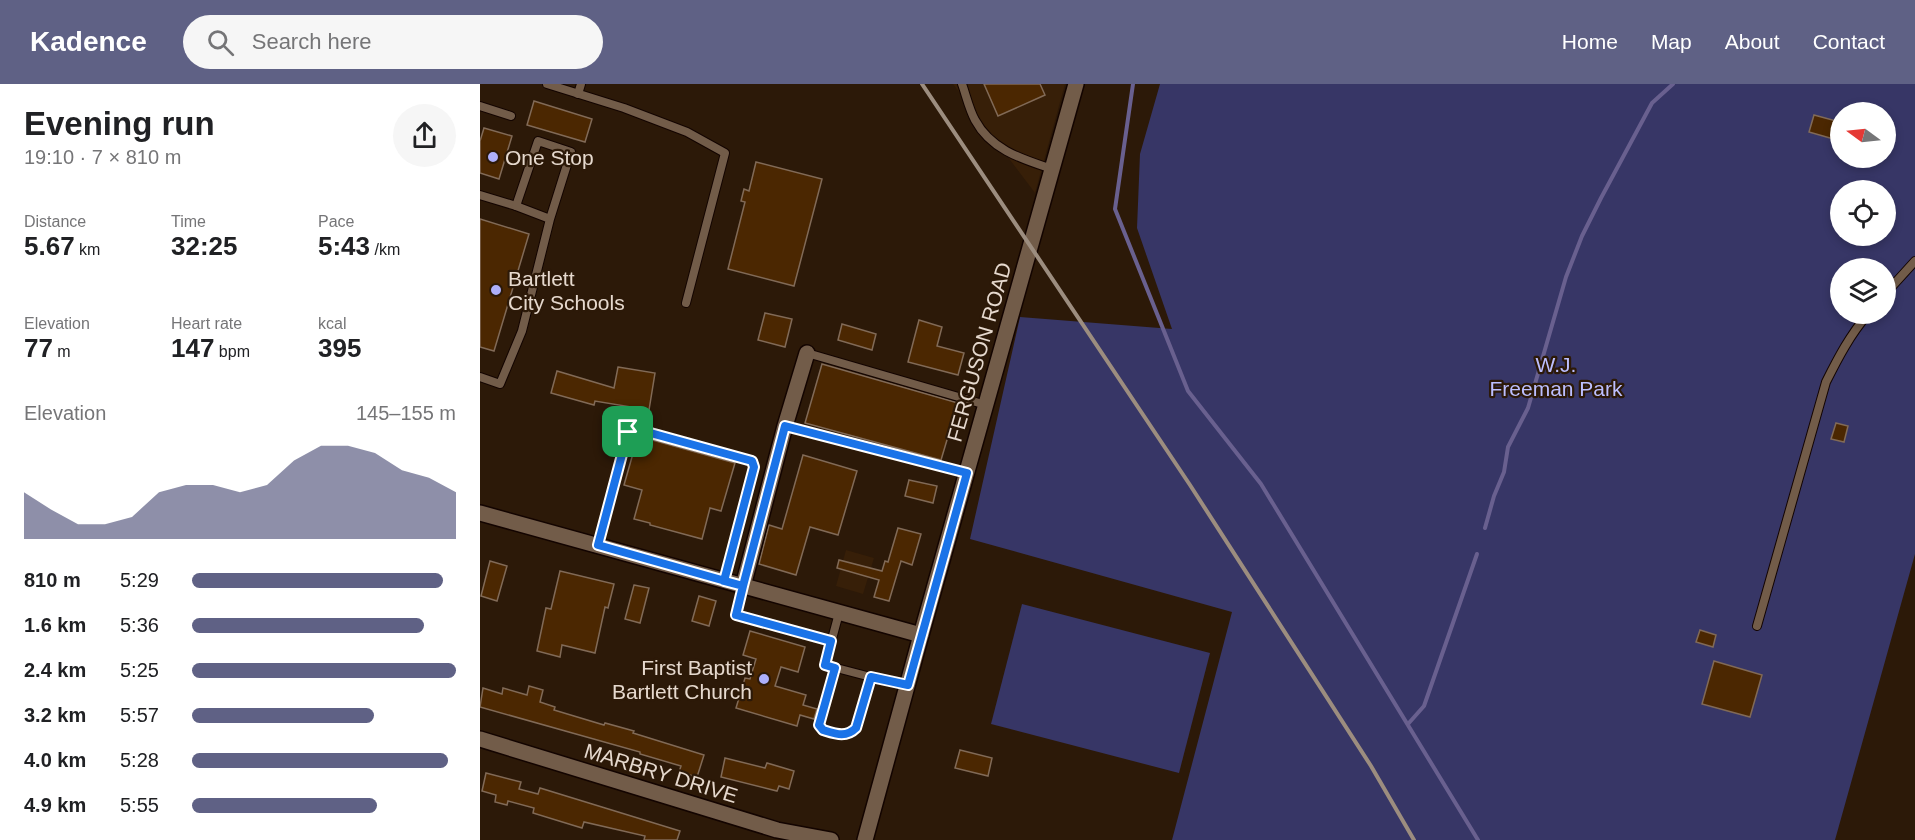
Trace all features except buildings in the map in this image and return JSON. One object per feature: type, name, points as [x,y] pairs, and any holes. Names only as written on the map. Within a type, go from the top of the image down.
[{"type":"street","name":"FERGUSON ROAD","points":[[865,840],[1076,84]]},
{"type":"street","points":[[743,586],[785,426],[807,353]]},
{"type":"street","points":[[480,513],[921,635]]},
{"type":"street","name":"MARBRY DRIVE","points":[[480,739],[776,835],[831,840]]},
{"type":"lane","points":[[547,84],[624,108],[687,132],[725,153],[686,303]]},
{"type":"lane","points":[[579,94],[581,84]]},
{"type":"lane","points":[[962,84],[974,119],[988,137],[1007,153],[1052,170]]},
{"type":"lane","points":[[480,106],[511,116]]},
{"type":"lane","points":[[480,377],[500,384],[522,330],[550,219],[571,152],[538,141],[516,206]]},
{"type":"lane","points":[[480,195],[550,219]]},
{"type":"lane","points":[[1896,283],[1914,265]]},
{"type":"lane","points":[[1757,626],[1826,382],[1842,350],[1861,324]]},
{"type":"lane","points":[[807,353],[986,405]]},
{"type":"lane","points":[[785,426],[967,473]]},
{"type":"lane","points":[[598,545],[628,432],[636,429],[752,461],[754,467],[724,581]]},
{"type":"lane","points":[[743,586],[736,615],[831,641]]},
{"type":"lane","points":[[839,613],[825,665],[908,685]]},
{"type":"lane","points":[[835,668],[819,725],[823,730],[841,735],[851,733],[856,728],[871,677]]},
{"type":"shaded area","points":[[953,84],[1065,84],[1035,193]]},
{"type":"shaded area","points":[[846,550],[874,558],[863,594],[836,586]]},
{"type":"green space","name":"W.J. Freeman Park","points":[[1160,84],[1915,84],[1915,554],[1835,840],[1172,840],[1232,612],[970,539],[1020,317],[1172,329],[1137,228],[1140,154]]},
{"type":"green space","points":[[1022,604],[1210,653],[1179,773],[991,724]]},
{"type":"waterway","points":[[1133,84],[1115,209],[1188,391],[1261,484],[1478,840]]},
{"type":"waterway","points":[[1485,528],[1504,472],[1508,447],[1528,408],[1566,277],[1582,236],[1652,103],[1673,84]]},
{"type":"waterway","points":[[1408,724],[1424,706],[1477,554]]},
{"type":"railway","points":[[922,84],[1190,485],[1371,766],[1414,840]]},
{"type":"place","name":"One Stop","points":[[493,157]]},
{"type":"place","name":"Bartlett City Schools","points":[[496,290]]},
{"type":"place","name":"First Baptist Bartlett Church","points":[[764,679]]},
{"type":"route","points":[[628,432],[598,545],[743,586],[736,615],[831,641],[825,665],[835,668],[819,725],[823,730],[841,735],[851,733],[856,728],[871,677],[908,685],[967,473],[785,426],[743,586],[724,581],[754,467],[752,461],[636,429],[628,432]]}]
